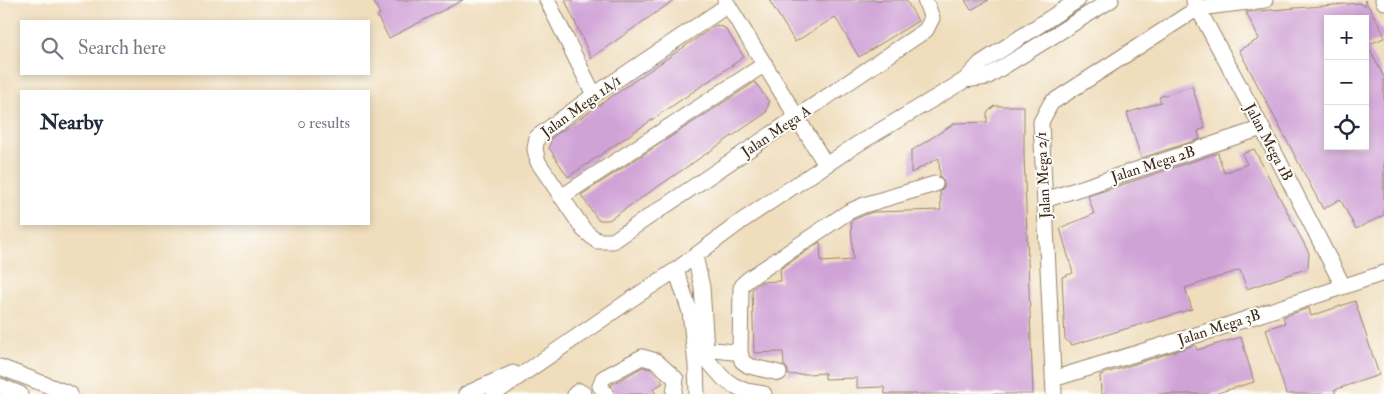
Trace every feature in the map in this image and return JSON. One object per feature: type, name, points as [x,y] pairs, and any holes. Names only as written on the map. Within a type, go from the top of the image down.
[{"type":"street","points":[[547,0],[594,95]]},
{"type":"street","name":"Jalan Mega A","points":[[597,241],[613,241],[926,30],[932,18],[925,0]]},
{"type":"street","points":[[494,394],[676,270],[742,220],[826,164],[965,80],[981,63],[1078,0]]},
{"type":"street","points":[[965,80],[988,77],[1111,0]]},
{"type":"street","points":[[1196,4],[1265,0]]},
{"type":"street","points":[[727,2],[826,164]]},
{"type":"street","name":"Jalan Mega 1A/1","points":[[597,241],[584,230],[538,162],[534,149],[537,137],[727,2]]},
{"type":"street","name":"Jalan Mega 1B","points":[[1196,4],[1343,286]]},
{"type":"street","name":"Jalan Mega 2/1","points":[[1054,387],[1041,122],[1051,103],[1196,4]]},
{"type":"street","points":[[561,196],[765,64]]},
{"type":"street","name":"Jalan Mega 2B","points":[[1045,200],[1262,128]]},
{"type":"street","points":[[779,373],[749,366],[742,361],[740,351],[741,288],[744,283],[848,212],[864,205],[935,184]]},
{"type":"street","points":[[695,256],[702,287],[706,349],[709,362],[723,378],[746,391],[764,394]]},
{"type":"street","points":[[676,270],[690,312],[697,394]]},
{"type":"street","name":"Jalan Mega 3B","points":[[1054,387],[1219,328],[1384,273]]},
{"type":"street","points":[[706,349],[740,351]]},
{"type":"street","points":[[606,394],[600,386],[603,378],[642,357],[656,361],[676,379],[674,394]]},
{"type":"street","points":[[466,394],[540,362]]},
{"type":"street","points":[[0,367],[70,394]]},
{"type":"street","points":[[0,386],[20,394]]},
{"type":"street","points":[[575,394],[579,391],[584,394]]},
{"type":"building","points":[[373,0],[463,0],[389,38],[377,16],[380,14]]},
{"type":"building","points":[[565,0],[674,0],[591,58]]},
{"type":"building","points":[[769,0],[906,0],[918,21],[859,57],[835,17],[795,42]]},
{"type":"building","points":[[965,0],[989,0],[971,10]]},
{"type":"building","points":[[1365,0],[1384,34],[1384,38],[1369,44],[1369,15],[1324,15],[1324,150],[1369,150],[1369,49],[1384,77],[1384,215],[1356,229],[1340,199],[1323,209],[1239,50],[1259,39],[1246,12],[1359,3],[1365,6]]},
{"type":"building","points":[[716,25],[725,28],[744,57],[568,177],[549,148],[551,138]]},
{"type":"building","points":[[755,82],[769,102],[766,113],[609,220],[598,220],[581,195]]},
{"type":"building","points":[[1192,86],[1205,128],[1198,131],[1200,139],[1141,158],[1127,113],[1161,102],[1159,97]]},
{"type":"building","points":[[994,106],[1024,106],[1024,155],[1033,394],[885,394],[884,387],[857,388],[857,378],[825,379],[825,373],[788,375],[788,370],[784,365],[783,352],[754,353],[752,289],[761,282],[781,281],[780,269],[820,242],[821,262],[853,260],[851,221],[867,214],[873,212],[941,210],[940,191],[944,187],[944,182],[940,176],[939,158],[911,173],[911,151],[955,123],[987,122],[987,113]]},
{"type":"building","points":[[1254,149],[1309,253],[1308,268],[1247,289],[1240,270],[1185,288],[1192,309],[1072,345],[1065,339],[1062,277],[1073,273],[1060,228],[1094,214],[1088,196],[1218,153],[1224,173],[1247,164],[1242,154]]},
{"type":"building","points":[[1355,301],[1379,375],[1334,390],[1336,394],[1286,394],[1266,329],[1285,323],[1283,317],[1309,308],[1311,316]]},
{"type":"building","points":[[1241,337],[1254,382],[1214,394],[1101,394],[1100,375],[1195,345],[1197,350]]},
{"type":"building","points":[[643,367],[651,369],[663,383],[653,389],[656,394],[615,394],[611,385]]}]
